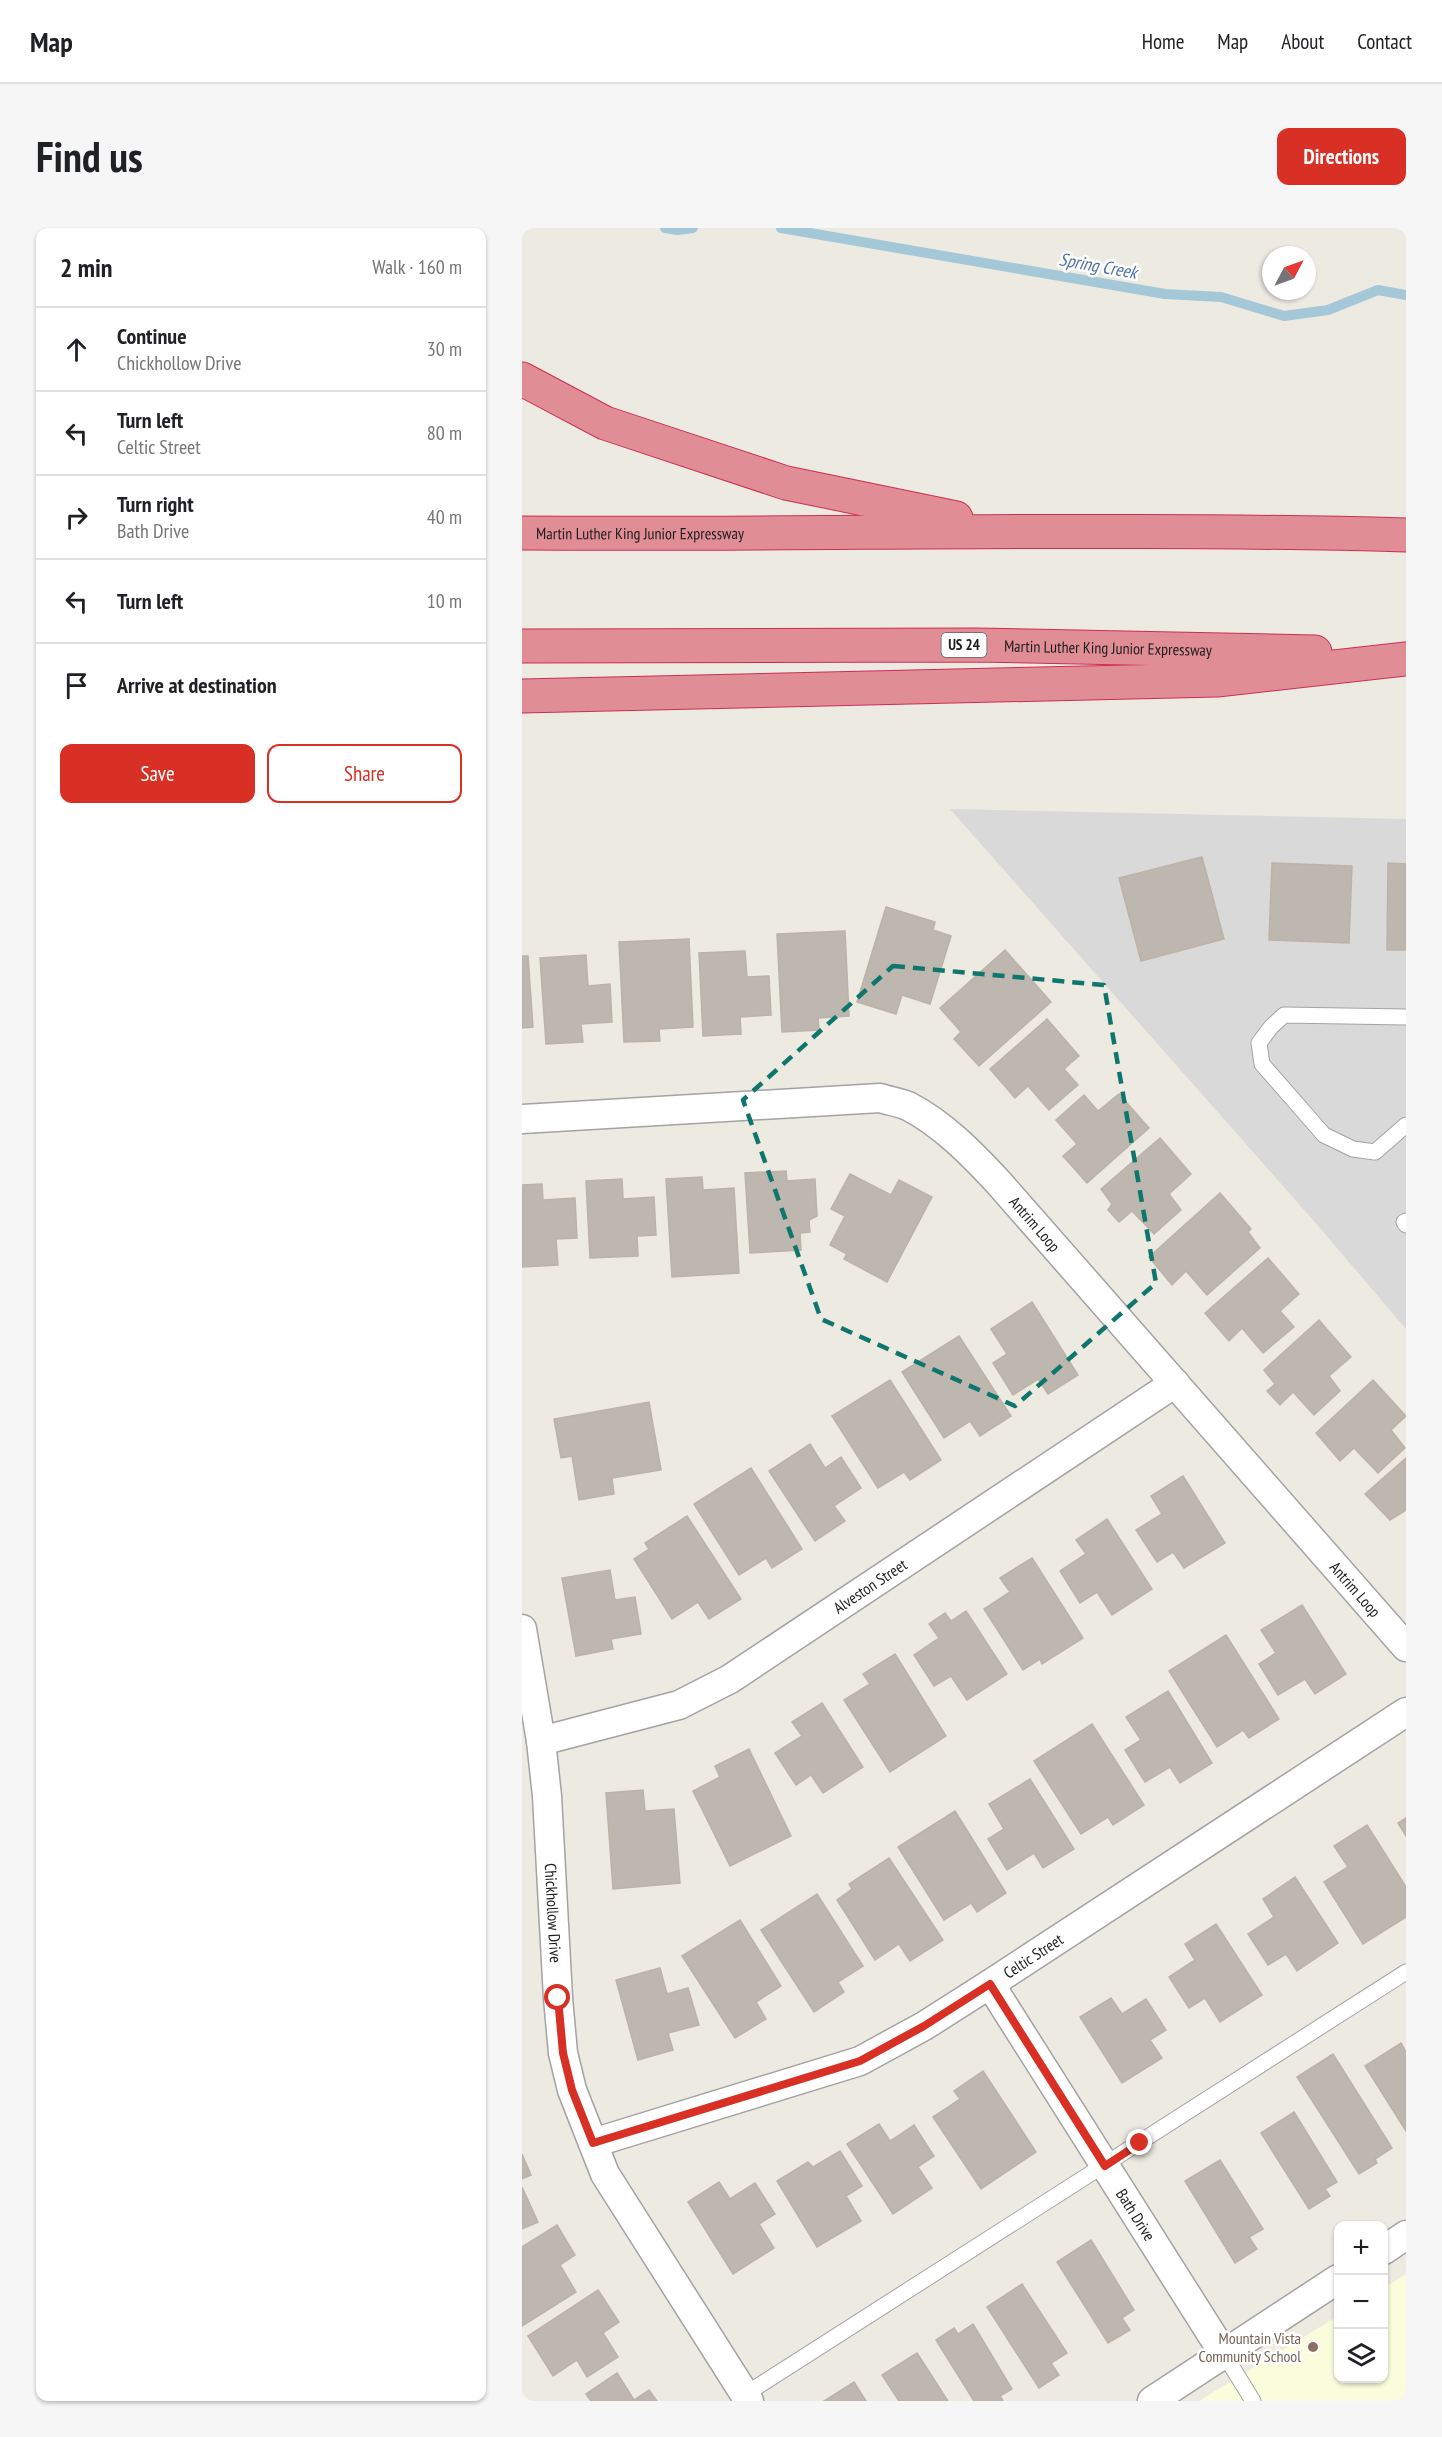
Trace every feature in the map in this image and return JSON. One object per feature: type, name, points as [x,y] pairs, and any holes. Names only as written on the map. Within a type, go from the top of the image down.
[{"type":"highway","points":[[522,379],[605,423],[786,483],[1017,530]]},
{"type":"highway","name":"Martin Luther King Junior Expressway","points":[[522,533],[722,535],[1017,530],[1406,535]]},
{"type":"highway","name":"Martin Luther King Junior Expressway","points":[[522,646],[976,645],[1406,653]]},
{"type":"highway","points":[[522,696],[1217,680],[1406,659]]},
{"type":"street","name":"Antrim Loop","points":[[522,1119],[880,1098],[906,1106],[935,1123],[970,1152],[1406,1647]]},
{"type":"street","name":"Alveston Street","points":[[541,1741],[679,1705],[730,1679],[1175,1383]]},
{"type":"street","name":"Chickhollow Drive","points":[[522,1629],[548,1796],[563,2053],[572,2090],[605,2174],[743,2399]]},
{"type":"street","name":"Celtic Street","points":[[593,2143],[860,2061],[924,2026],[990,1984],[1406,1712]]},
{"type":"street","name":"Bath Drive","points":[[990,1984],[1224,2354]]},
{"type":"street","points":[[1388,2247],[1406,2235]]},
{"type":"street","points":[[1152,2401],[1334,2282]]},
{"type":"lane","points":[[1406,1017],[1284,1015],[1270,1027],[1259,1043],[1262,1064],[1324,1135],[1353,1149],[1375,1152],[1406,1125]]},
{"type":"lane","points":[[743,2399],[1406,1972]]},
{"type":"lane","points":[[1224,2354],[1253,2401]]},
{"type":"highlighted area","points":[[893,966],[1104,985],[1156,1283],[1015,1406],[821,1319],[743,1100]]},
{"type":"shaded area","points":[[950,809],[1406,819],[1406,1329],[1313,1220]]},
{"type":"shaded area","name":"Mountain Vista Community School","points":[[1406,2274],[1406,2401],[1199,2401],[1334,2318],[1334,2383],[1388,2383],[1388,2285]]},
{"type":"building","points":[[1202,857],[1224,939],[1141,961],[1119,878]]},
{"type":"building","points":[[1272,863],[1352,866],[1349,943],[1269,940]]},
{"type":"building","points":[[1388,863],[1406,864],[1406,950],[1387,950]]},
{"type":"building","points":[[886,907],[935,922],[933,930],[951,936],[930,1004],[902,995],[896,1014],[857,1002]]},
{"type":"building","points":[[845,931],[849,1016],[818,1018],[819,1030],[782,1032],[777,934]]},
{"type":"building","points":[[689,939],[693,1027],[659,1029],[660,1041],[624,1042],[619,942]]},
{"type":"building","points":[[1005,950],[1051,1002],[979,1066],[954,1039],[961,1032],[940,1008]]},
{"type":"building","points":[[745,951],[747,977],[769,976],[771,1015],[740,1017],[741,1034],[703,1036],[699,953]]},
{"type":"building","points":[[586,955],[588,986],[610,984],[612,1022],[581,1024],[583,1042],[546,1044],[540,958]]},
{"type":"building","points":[[522,956],[528,956],[533,1027],[522,1028]]},
{"type":"building","points":[[1047,1019],[1079,1056],[1064,1069],[1078,1085],[1049,1110],[1028,1086],[1015,1098],[990,1069]]},
{"type":"building","points":[[1119,1094],[1149,1128],[1087,1183],[1063,1156],[1077,1144],[1056,1120],[1084,1095],[1098,1111]]},
{"type":"building","points":[[1160,1138],[1191,1174],[1169,1194],[1181,1210],[1154,1234],[1132,1211],[1119,1222],[1108,1210],[1112,1204],[1101,1189]]},
{"type":"building","points":[[786,1171],[787,1181],[815,1179],[817,1216],[809,1220],[810,1232],[800,1233],[801,1250],[750,1253],[745,1173]]},
{"type":"building","points":[[850,1174],[891,1195],[899,1180],[932,1197],[887,1282],[844,1259],[847,1254],[830,1245],[845,1216],[831,1209]]},
{"type":"building","points":[[702,1177],[703,1190],[734,1188],[739,1273],[672,1277],[666,1179]]},
{"type":"building","points":[[622,1179],[623,1199],[654,1197],[656,1235],[637,1236],[638,1256],[590,1258],[586,1181]]},
{"type":"building","points":[[542,1184],[543,1200],[575,1198],[577,1238],[556,1239],[558,1265],[522,1267],[522,1185]]},
{"type":"building","points":[[1220,1193],[1251,1229],[1248,1232],[1260,1248],[1207,1295],[1186,1271],[1172,1285],[1149,1257]]},
{"type":"building","points":[[1268,1258],[1299,1294],[1280,1311],[1294,1327],[1263,1353],[1242,1328],[1229,1341],[1205,1313]]},
{"type":"building","points":[[1032,1302],[1078,1375],[1048,1394],[1038,1379],[1013,1395],[993,1363],[1007,1354],[991,1329]]},
{"type":"building","points":[[1319,1320],[1351,1357],[1329,1376],[1340,1391],[1314,1415],[1293,1392],[1280,1405],[1267,1391],[1275,1384],[1264,1370]]},
{"type":"building","points":[[959,1336],[1011,1416],[980,1436],[970,1421],[944,1438],[902,1372]]},
{"type":"building","points":[[890,1380],[941,1460],[910,1480],[904,1472],[878,1488],[832,1416]]},
{"type":"building","points":[[1373,1380],[1406,1416],[1391,1430],[1405,1448],[1378,1473],[1354,1448],[1340,1461],[1316,1433]]},
{"type":"building","points":[[649,1402],[661,1470],[612,1478],[614,1494],[579,1500],[572,1456],[561,1458],[554,1419]]},
{"type":"building","points":[[810,1444],[825,1468],[841,1457],[861,1488],[834,1506],[845,1521],[815,1541],[769,1471]]},
{"type":"building","points":[[1406,1458],[1406,1510],[1390,1520],[1365,1494]]},
{"type":"building","points":[[751,1468],[802,1549],[772,1568],[766,1558],[739,1575],[694,1504]]},
{"type":"building","points":[[1183,1476],[1225,1543],[1184,1568],[1173,1552],[1157,1562],[1136,1530],[1162,1514],[1151,1496]]},
{"type":"building","points":[[687,1516],[741,1599],[709,1619],[698,1602],[672,1619],[634,1559],[649,1549],[645,1543]]},
{"type":"building","points":[[1107,1519],[1152,1589],[1112,1615],[1097,1592],[1080,1603],[1060,1571],[1086,1554],[1076,1540]]},
{"type":"building","points":[[1032,1558],[1083,1638],[1042,1664],[1040,1659],[1023,1670],[984,1609],[1010,1592],[1000,1578]]},
{"type":"building","points":[[610,1570],[615,1600],[635,1597],[641,1634],[611,1639],[613,1649],[576,1656],[562,1578]]},
{"type":"building","points":[[1302,1605],[1346,1674],[1315,1694],[1305,1679],[1278,1695],[1259,1664],[1276,1653],[1261,1630]]},
{"type":"building","points":[[966,1611],[1007,1674],[967,1700],[951,1676],[934,1686],[914,1655],[939,1638],[929,1624],[945,1613],[951,1621]]},
{"type":"building","points":[[1226,1635],[1279,1719],[1249,1738],[1243,1730],[1217,1747],[1169,1671]]},
{"type":"building","points":[[895,1654],[946,1736],[890,1772],[844,1700],[870,1684],[863,1674]]},
{"type":"building","points":[[1168,1691],[1212,1763],[1180,1783],[1170,1767],[1145,1782],[1125,1750],[1141,1740],[1126,1717]]},
{"type":"building","points":[[822,1703],[863,1767],[823,1793],[811,1775],[796,1785],[775,1753],[802,1736],[792,1722]]},
{"type":"building","points":[[1092,1724],[1144,1805],[1113,1825],[1108,1817],[1081,1834],[1034,1761]]},
{"type":"building","points":[[749,1749],[791,1836],[730,1866],[693,1791],[720,1777],[715,1766]]},
{"type":"building","points":[[1030,1779],[1074,1849],[1043,1868],[1034,1853],[1007,1870],[988,1839],[1004,1829],[989,1804]]},
{"type":"building","points":[[643,1790],[645,1811],[674,1809],[680,1883],[613,1889],[606,1793]]},
{"type":"building","points":[[955,1811],[1006,1893],[977,1912],[971,1903],[944,1920],[898,1847]]},
{"type":"building","points":[[1406,1818],[1406,1836],[1398,1823]]},
{"type":"building","points":[[1367,1825],[1406,1887],[1406,1917],[1363,1944],[1324,1882],[1348,1867],[1334,1846]]},
{"type":"building","points":[[889,1858],[943,1940],[910,1961],[899,1944],[875,1960],[837,1900],[852,1889],[849,1884]]},
{"type":"building","points":[[1295,1877],[1338,1943],[1297,1971],[1286,1954],[1268,1965],[1248,1934],[1274,1917],[1263,1899]]},
{"type":"building","points":[[817,1894],[863,1966],[838,1982],[844,1992],[814,2012],[761,1930]]},
{"type":"building","points":[[740,1920],[781,1986],[756,2002],[766,2019],[735,2038],[682,1956]]},
{"type":"building","points":[[1216,1924],[1262,1995],[1220,2022],[1205,1998],[1189,2008],[1169,1977],[1195,1960],[1185,1944]]},
{"type":"building","points":[[660,1968],[667,1994],[688,1988],[699,2025],[668,2033],[673,2050],[638,2060],[616,1980]]},
{"type":"building","points":[[1111,1998],[1122,2014],[1146,1999],[1166,2030],[1150,2040],[1162,2058],[1122,2083],[1080,2017]]},
{"type":"building","points":[[1401,2043],[1406,2052],[1406,2131],[1365,2066]]},
{"type":"building","points":[[1333,2054],[1392,2148],[1375,2159],[1377,2163],[1359,2174],[1297,2077]]},
{"type":"building","points":[[983,2071],[1036,2152],[981,2189],[933,2117],[960,2099],[954,2091]]},
{"type":"building","points":[[1294,2112],[1337,2182],[1325,2189],[1330,2196],[1309,2209],[1261,2133]]},
{"type":"building","points":[[879,2124],[890,2141],[914,2125],[934,2156],[918,2167],[932,2188],[893,2214],[847,2144]]},
{"type":"building","points":[[840,2151],[862,2186],[846,2196],[861,2221],[817,2247],[777,2181],[808,2162],[813,2167]]},
{"type":"building","points":[[522,2154],[531,2175],[522,2179]]},
{"type":"building","points":[[1220,2160],[1263,2229],[1249,2237],[1257,2249],[1235,2263],[1185,2181]]},
{"type":"building","points":[[719,2182],[730,2199],[755,2183],[775,2214],[759,2224],[774,2248],[733,2274],[688,2202]]},
{"type":"building","points":[[522,2187],[538,2222],[522,2229]]},
{"type":"building","points":[[557,2225],[575,2255],[560,2265],[576,2292],[522,2326],[522,2247]]},
{"type":"building","points":[[1091,2240],[1134,2310],[1122,2318],[1130,2330],[1108,2343],[1057,2262]]},
{"type":"building","points":[[1022,2284],[1067,2353],[1051,2363],[1059,2375],[1039,2388],[987,2307]]},
{"type":"building","points":[[598,2290],[619,2322],[603,2333],[618,2357],[587,2377],[577,2360],[553,2376],[528,2336]]},
{"type":"building","points":[[973,2324],[1012,2389],[1000,2396],[1003,2401],[974,2401],[936,2340],[954,2328],[958,2334]]},
{"type":"building","points":[[917,2353],[948,2401],[899,2401],[882,2375]]},
{"type":"building","points":[[617,2373],[634,2400],[649,2390],[657,2401],[591,2401],[586,2394]]},
{"type":"building","points":[[854,2382],[866,2401],[824,2401]]},
{"type":"waterway","name":"Spring Creek","points":[[665,228],[678,230],[693,228]]},
{"type":"waterway","name":"Spring Creek","points":[[781,228],[1165,294],[1221,297],[1284,316],[1328,310],[1378,290],[1406,295]]},
{"type":"place","name":"Mountain Vista Community School","points":[[1313,2347]]},
{"type":"route","points":[[558,1998],[563,2053],[572,2090],[593,2143],[860,2061],[924,2026],[990,1984],[1105,2166],[1140,2143]]}]
